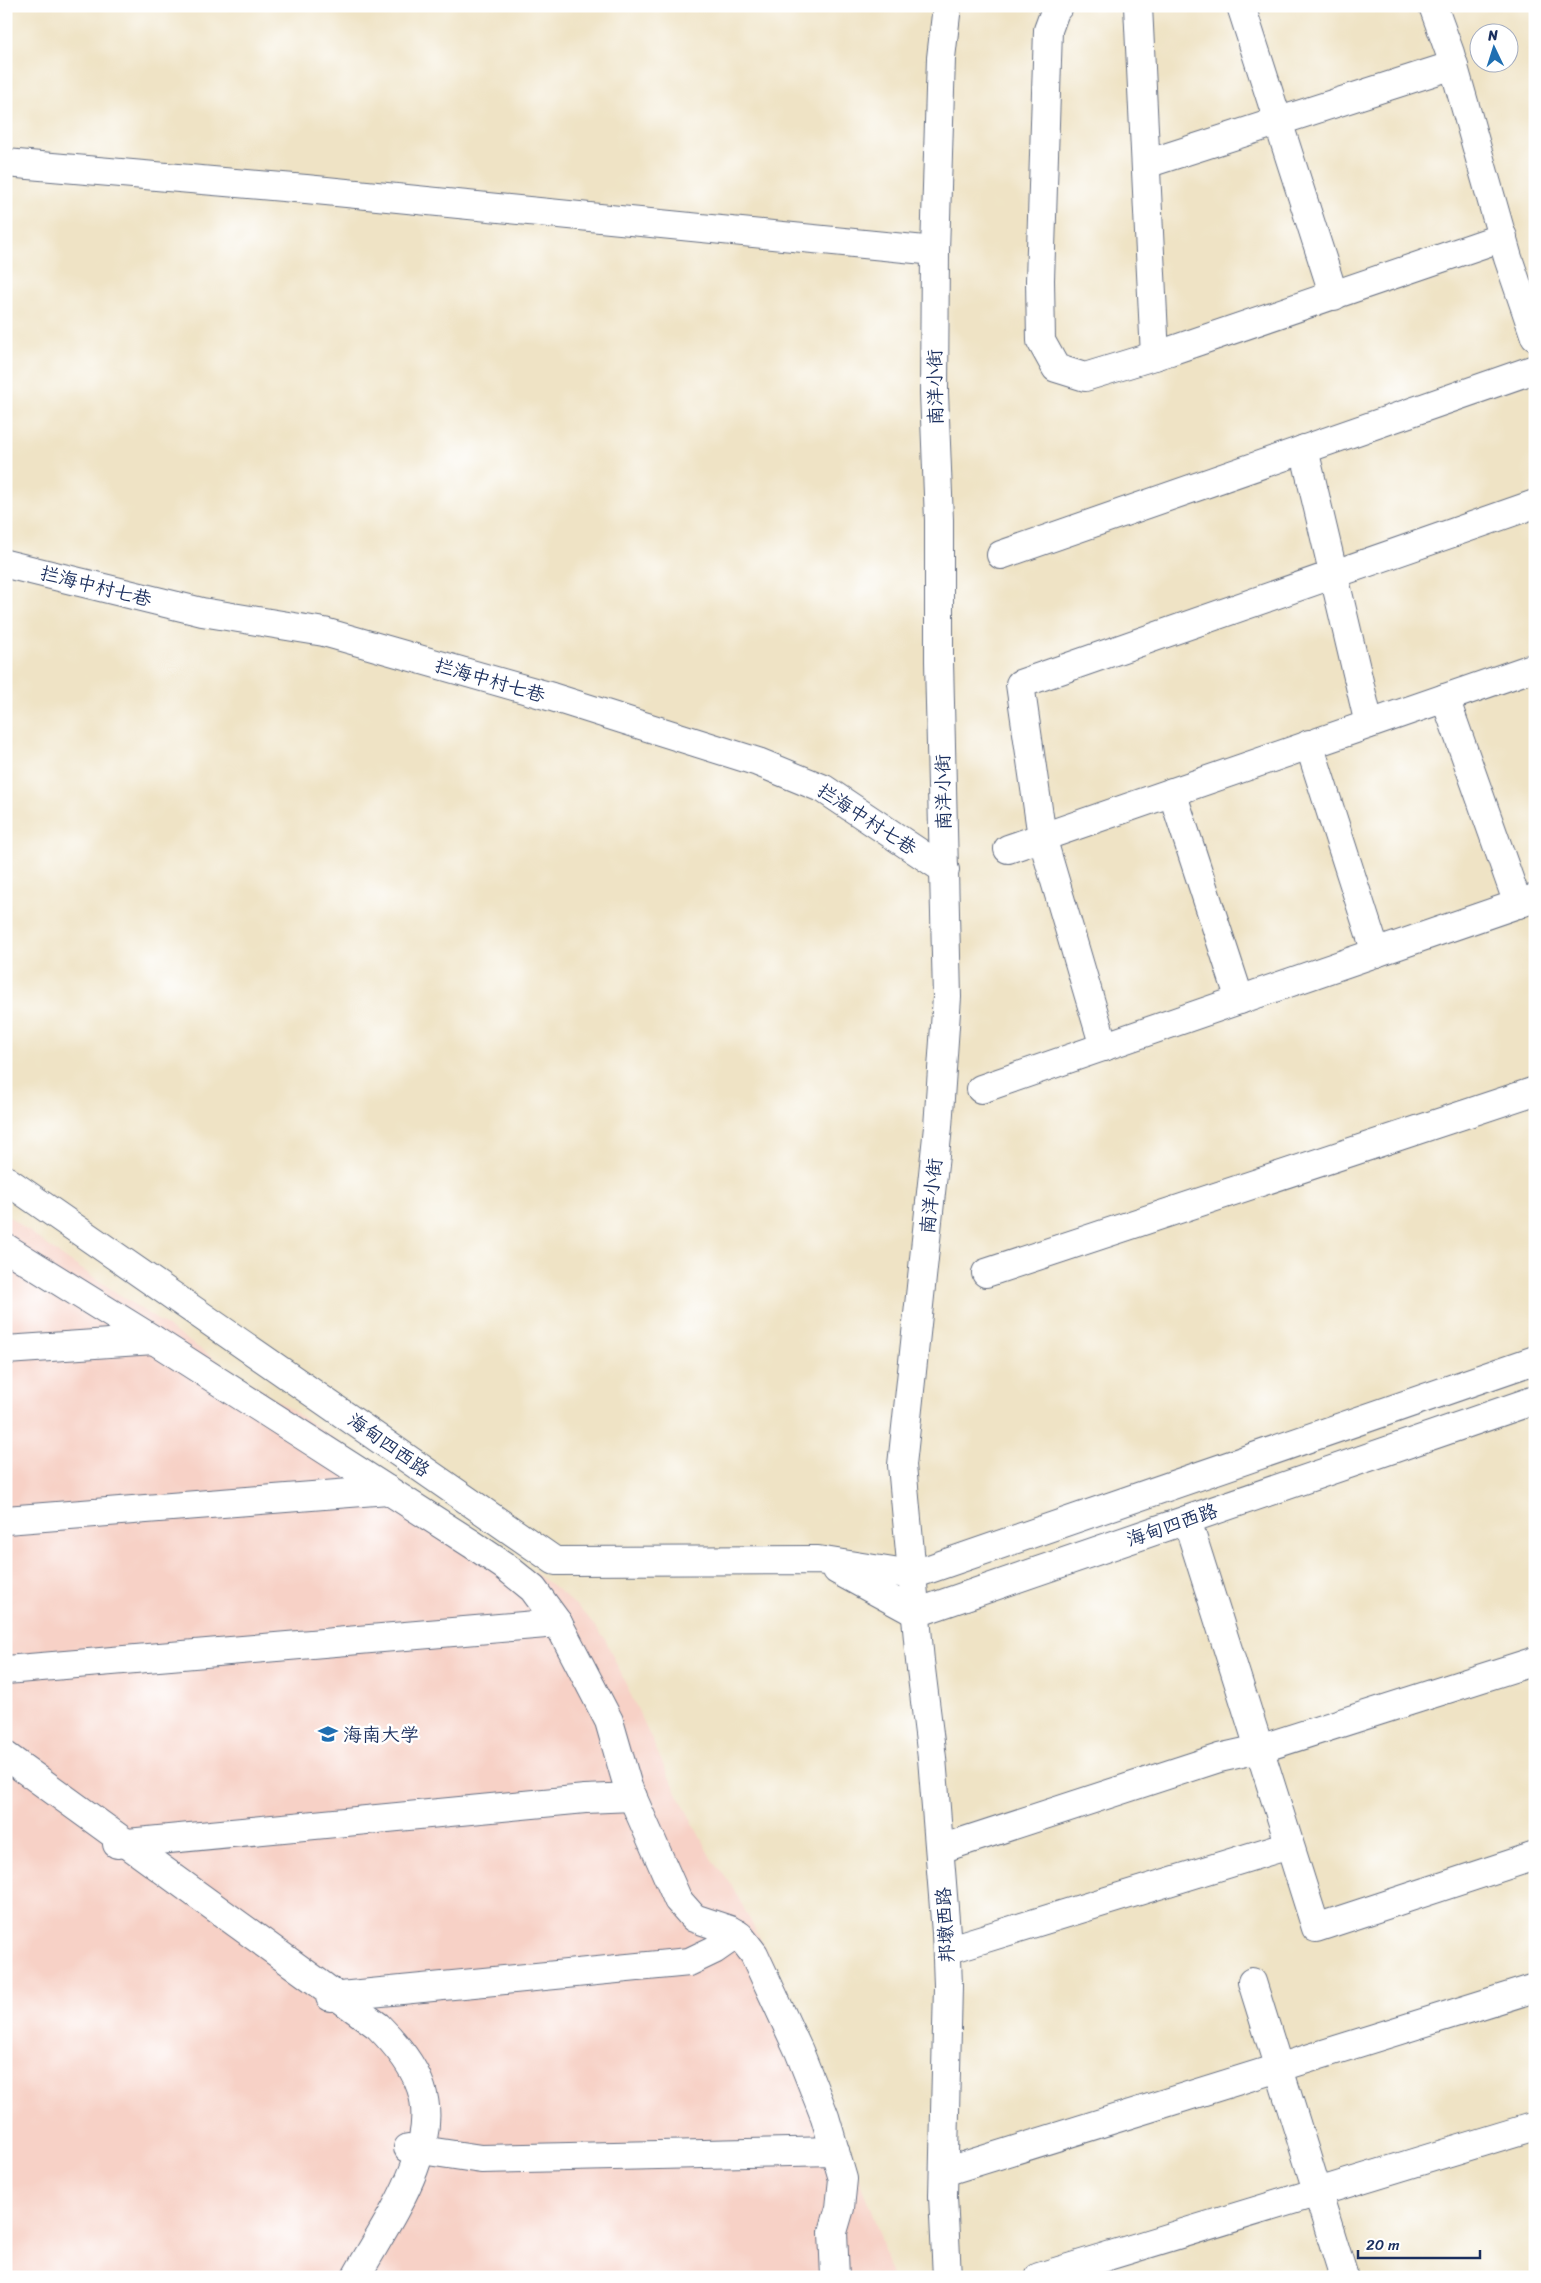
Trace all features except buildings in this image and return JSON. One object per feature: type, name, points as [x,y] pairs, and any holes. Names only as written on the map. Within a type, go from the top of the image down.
[{"type":"street","name":"南洋小街","points":[[912,1575],[902,1465],[938,1127],[947,997],[939,661],[939,520],[934,392],[935,251],[941,58],[946,6]]},
{"type":"street","points":[[1058,6],[1048,30],[1040,280],[1041,341],[1056,368],[1085,377],[1155,356],[1503,237]]},
{"type":"street","points":[[1138,6],[1155,356]]},
{"type":"street","points":[[1241,6],[1334,296]]},
{"type":"street","points":[[1433,6],[1454,65],[1503,237],[1535,337]]},
{"type":"street","points":[[1146,164],[1454,65]]},
{"type":"street","points":[[6,163],[306,189],[935,251]]},
{"type":"street","points":[[1001,555],[1535,369]]},
{"type":"street","points":[[1304,449],[1369,724]]},
{"type":"street","points":[[1104,1047],[1042,837],[1020,684],[1535,504]]},
{"type":"street","name":"拦海中村七巷","points":[[6,564],[202,612],[324,632],[552,697],[758,762],[824,788],[945,870]]},
{"type":"street","points":[[1008,849],[1535,667]]},
{"type":"street","points":[[981,1089],[1526,901],[1445,698]]},
{"type":"street","points":[[1309,744],[1376,953]]},
{"type":"street","points":[[1172,792],[1240,1000]]},
{"type":"street","points":[[986,1273],[1535,1091]]},
{"type":"street","name":"海甸四西路","points":[[6,1180],[555,1561],[818,1560],[912,1575],[1535,1360]]},
{"type":"street","points":[[6,1248],[388,1490],[506,1567],[533,1589],[558,1623],[609,1721],[633,1797],[678,1900],[685,1911],[694,1918],[720,1926],[737,1934],[754,1954],[795,2042],[825,2117],[842,2179],[840,2208],[833,2232],[835,2277]]},
{"type":"street","points":[[6,1350],[154,1340]]},
{"type":"street","name":"海甸四西路","points":[[818,1560],[916,1613],[1535,1401]]},
{"type":"street","points":[[6,1520],[388,1490]]},
{"type":"street","points":[[1187,1520],[1316,1928],[1535,1856]]},
{"type":"street","name":"邦墩西路","points":[[912,1575],[940,1849],[947,1950],[948,2023],[944,2205],[948,2277]]},
{"type":"street","points":[[6,1670],[558,1623]]},
{"type":"street","points":[[940,1849],[1219,1758],[1259,1749],[1535,1661]]},
{"type":"street","points":[[6,1756],[117,1844],[586,1799],[633,1797]]},
{"type":"street","points":[[6,1770],[117,1844],[329,1997],[371,2034],[393,2062],[402,2078],[412,2111],[415,2149],[413,2173],[356,2277]]},
{"type":"street","points":[[947,1950],[1289,1845]]},
{"type":"street","points":[[329,1997],[689,1962],[714,1950],[737,1934]]},
{"type":"street","points":[[1252,1982],[1344,2277]]},
{"type":"street","points":[[944,2172],[1535,1988]]},
{"type":"street","points":[[1039,2277],[1535,2126]]},
{"type":"street","points":[[415,2149],[481,2159],[835,2151]]},
{"type":"street","points":[[340,2277],[401,2166],[415,2149]]},
{"type":"shaded area","name":"海南大学","points":[[6,1214],[59,1254],[552,1585],[579,1608],[604,1637],[667,1773],[713,1862],[731,1884],[793,2001],[880,2235],[891,2277],[6,2277]]},
{"type":"place","name":"海南大学","points":[[328,1734]]}]
